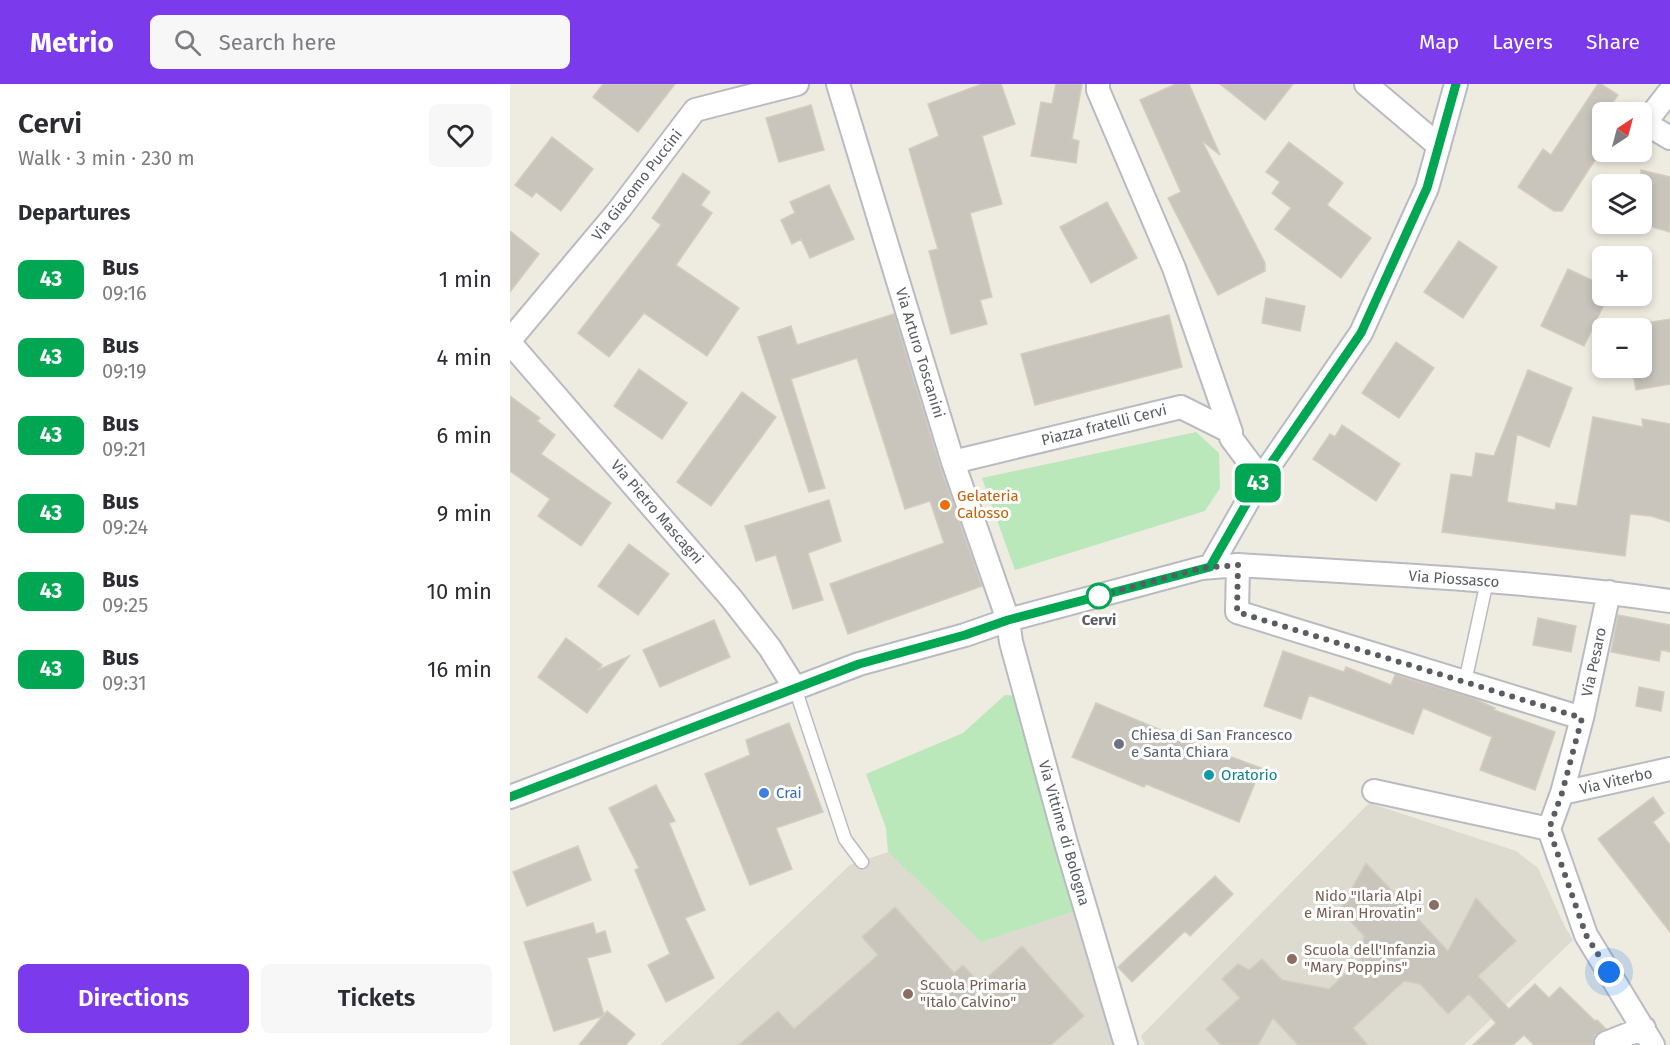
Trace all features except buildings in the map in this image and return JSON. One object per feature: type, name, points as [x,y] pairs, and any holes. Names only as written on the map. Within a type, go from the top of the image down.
[{"type":"street","name":"Via Giacomo Puccini","points":[[510,341],[619,210],[695,110],[797,84]]},
{"type":"street","name":"Via Arturo Toscanini","points":[[838,84],[953,462],[1008,620]]},
{"type":"street","points":[[1098,84],[1098,90],[1174,268],[1231,432],[1231,438],[1261,478]]},
{"type":"street","points":[[1366,84],[1439,146]]},
{"type":"street","points":[[1210,567],[1261,478],[1361,333],[1427,188],[1456,84]]},
{"type":"street","points":[[1670,91],[1645,123],[1670,138]]},
{"type":"street","name":"Via Pietro Mascagni","points":[[510,341],[731,598],[771,648],[795,688]]},
{"type":"street","name":"Piazza fratelli Cervi","points":[[953,462],[1181,407],[1231,432]]},
{"type":"street","points":[[1238,565],[1237,612],[1582,718]]},
{"type":"street","name":"Via Piossasco","points":[[510,796],[859,664],[965,635],[1008,620],[1210,567],[1238,565],[1487,581],[1609,592],[1670,601]]},
{"type":"street","name":"Via Pesaro","points":[[1549,829],[1562,793],[1582,718],[1609,592]]},
{"type":"street","name":"Via Vittime di Bologna","points":[[1008,620],[1011,642],[1066,843],[1126,1045]]},
{"type":"street","name":"Via Viterbo","points":[[1562,793],[1670,769]]},
{"type":"street","points":[[1374,791],[1549,829],[1575,927],[1586,935],[1648,1037],[1606,1043]]},
{"type":"lane","points":[[1466,682],[1487,581]]},
{"type":"lane","points":[[795,688],[845,840],[862,862]]},
{"type":"shaded area","points":[[1369,803],[1516,851],[1538,868],[1573,940],[1464,1045],[1145,1045],[1141,1036]]},
{"type":"shaded area","name":"Scuola Primaria \"Italo Calvino\"","points":[[888,852],[981,942],[1075,911],[1119,1045],[660,1045],[850,865]]},
{"type":"green space","points":[[1196,432],[1219,453],[1220,488],[1205,511],[1015,570],[982,478]]},
{"type":"green space","points":[[1005,695],[1018,696],[1075,911],[981,942],[888,852],[886,828],[866,774],[963,733]]},
{"type":"bus line","name":"43","points":[[510,797],[859,664],[965,635],[1008,620],[1210,567],[1261,478],[1361,333],[1427,188],[1456,84]]},
{"type":"place","name":"Gelateria Calosso","points":[[945,505]]},
{"type":"place","name":"Cervi","points":[[1099,596]]},
{"type":"place","name":"Chiesa di San Francesco e Santa Chiara","points":[[1119,744]]},
{"type":"place","name":"Oratorio","points":[[1209,775]]},
{"type":"place","name":"Crai","points":[[764,793]]},
{"type":"place","name":"Nido \"Ilaria Alpi e Miran Hrovatin\"","points":[[1434,905]]},
{"type":"place","name":"Scuola dell'Infanzia \"Mary Poppins\"","points":[[1292,959]]},
{"type":"place","name":"Scuola Primaria \"Italo Calvino\"","points":[[908,994]]},
{"type":"route","points":[[1099,596],[1095,597],[1202,568],[1238,565],[1237,612],[1582,718],[1562,793],[1549,829],[1586,935],[1609,972]]}]
